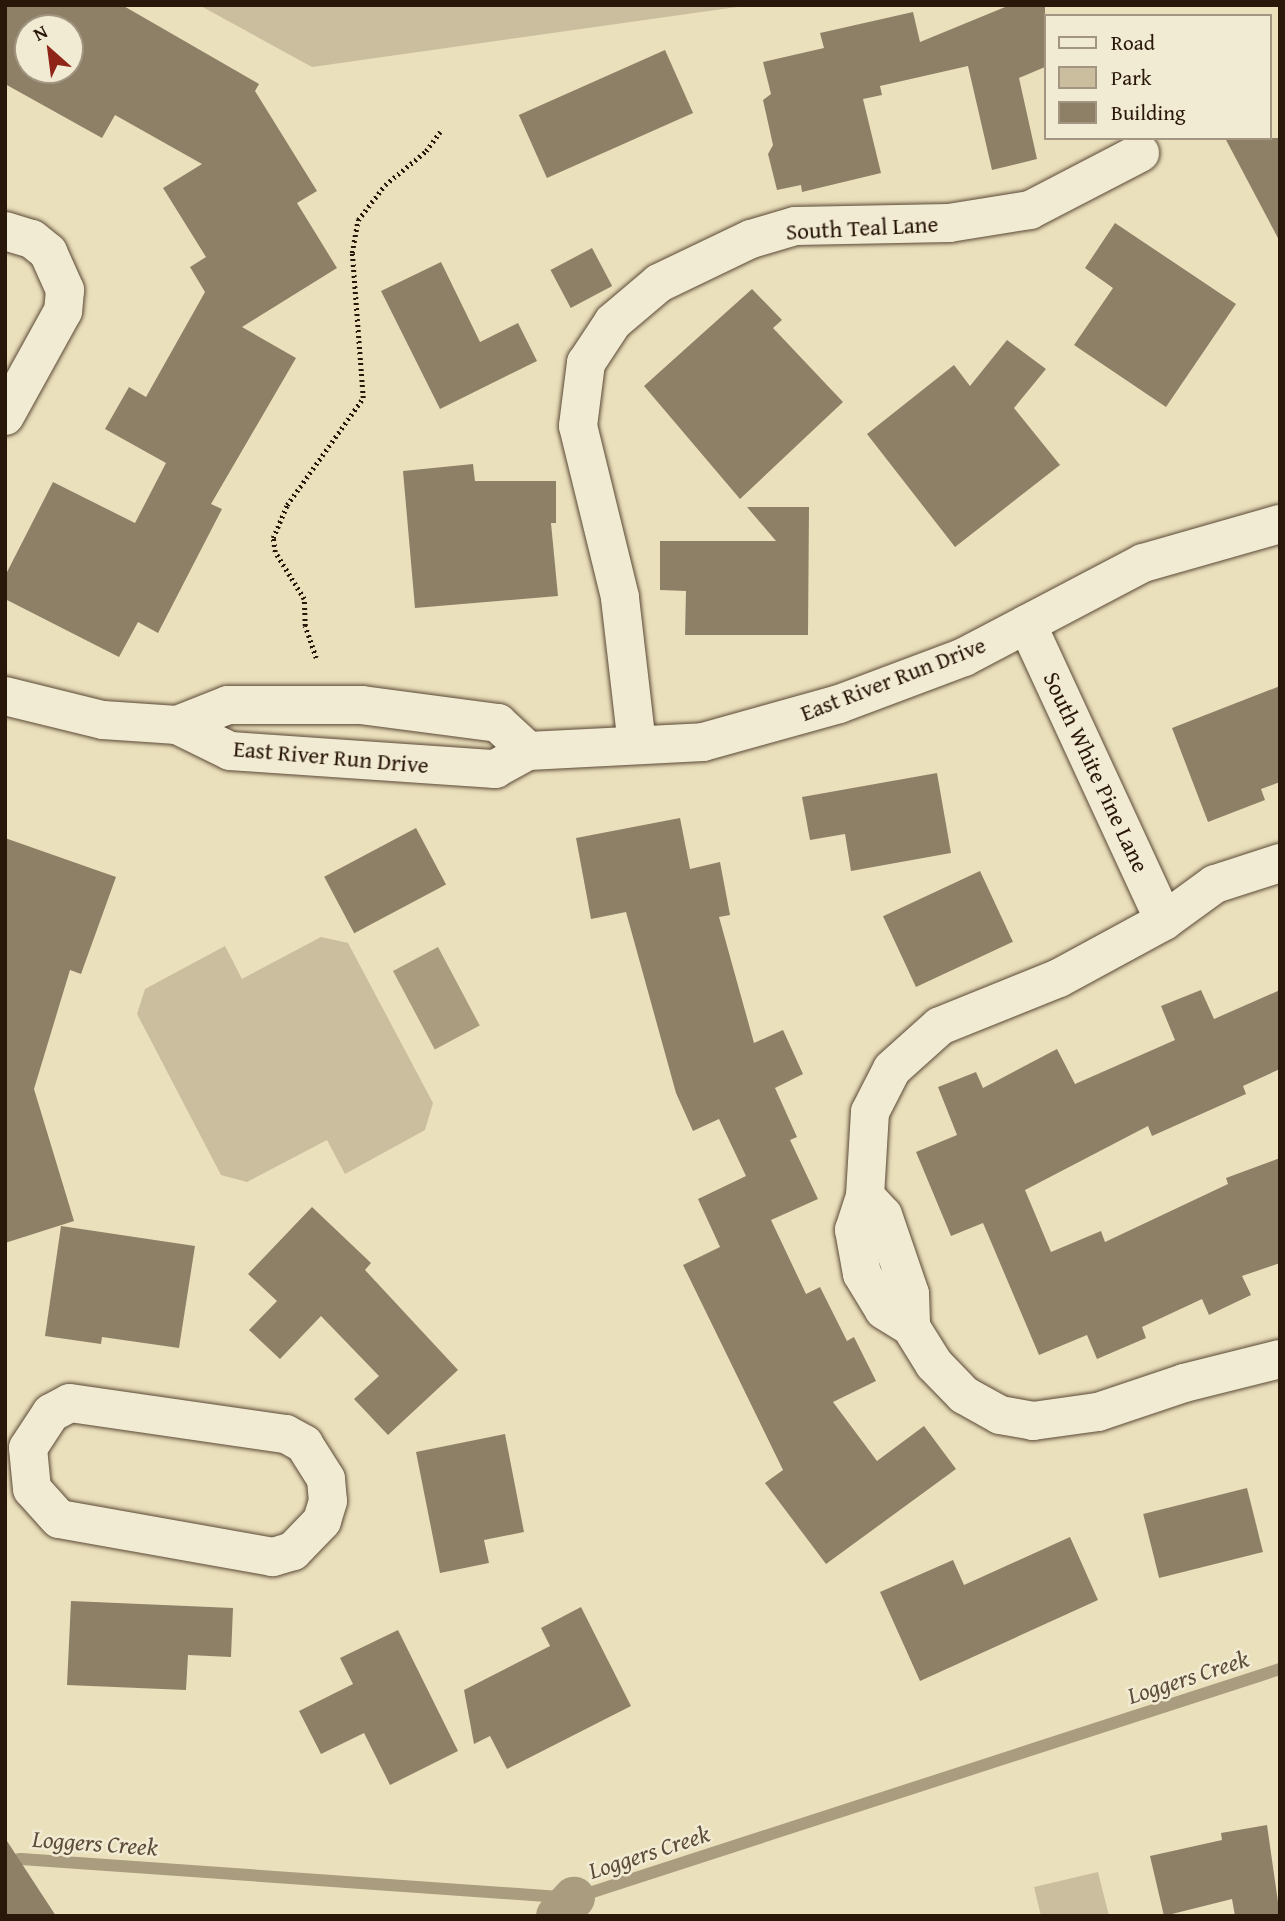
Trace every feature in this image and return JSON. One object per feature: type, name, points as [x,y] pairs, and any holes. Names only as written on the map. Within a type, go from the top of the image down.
[{"type":"street","name":"South Teal Lane","points":[[637,745],[620,597],[578,426],[586,363],[613,322],[659,283],[751,239],[795,226],[949,223],[1030,211],[1140,153]]},
{"type":"street","points":[[5,231],[33,239],[48,252],[65,289],[63,310],[5,416]]},
{"type":"street","name":"East River Run Drive","points":[[5,696],[103,720],[177,725],[230,751],[495,769],[528,751],[702,742],[839,704],[964,657],[1143,563],[1280,524]]},
{"type":"street","name":"South White Pine Lane","points":[[1027,624],[1164,921]]},
{"type":"street","name":"East River Run Drive","points":[[177,725],[228,705],[362,705],[498,723],[528,751]]},
{"type":"street","points":[[1280,863],[1215,884],[1164,921],[1059,978],[940,1026],[892,1069],[870,1112],[865,1196],[854,1230],[862,1274],[884,1310],[911,1327],[934,1364],[964,1395],[1000,1415],[1033,1421],[1098,1412],[1184,1383],[1280,1359]]},
{"type":"street","points":[[70,1403],[265,1430],[304,1444],[326,1479],[328,1501],[322,1521],[293,1551],[273,1557],[252,1556],[59,1519],[32,1489],[17,1441],[51,1413],[70,1403]]},
{"type":"path","points":[[316,658],[305,626],[304,599],[275,552],[273,538],[278,520],[363,398],[352,253],[358,220],[384,185],[419,157],[440,132]]},
{"type":"green space","points":[[199,5],[751,5],[312,67]]},
{"type":"green space","points":[[321,937],[348,943],[433,1103],[425,1130],[345,1174],[327,1140],[247,1182],[221,1175],[137,1014],[145,989],[225,946],[242,979]]},
{"type":"green space","points":[[1098,1872],[1109,1916],[1041,1916],[1034,1887]]},
{"type":"shaded area","points":[[438,947],[480,1026],[435,1050],[393,971]]},
{"type":"building","points":[[5,5],[122,5],[259,84],[255,91],[317,191],[297,203],[337,268],[242,327],[296,358],[211,504],[222,509],[158,633],[138,622],[119,657],[5,599],[5,576],[53,482],[135,523],[166,463],[105,429],[129,387],[146,397],[205,292],[190,267],[206,257],[163,188],[202,164],[115,115],[102,138],[5,84]]},
{"type":"building","points":[[1010,5],[1045,5],[1044,67],[1019,78],[1037,159],[992,170],[968,66],[880,86],[882,95],[863,99],[881,173],[802,192],[801,185],[777,190],[768,154],[773,145],[763,100],[771,94],[763,62],[824,48],[820,33],[913,12],[920,42]]},
{"type":"building","points":[[665,50],[693,113],[547,178],[519,115]]},
{"type":"building","points":[[1280,138],[1280,242],[1226,140]]},
{"type":"building","points":[[1115,223],[1236,304],[1166,407],[1074,345],[1113,288],[1085,268]]},
{"type":"building","points":[[592,248],[612,286],[571,308],[551,270]]},
{"type":"building","points":[[441,262],[480,342],[518,323],[537,361],[440,409],[381,291]]},
{"type":"building","points":[[752,289],[782,320],[773,328],[843,402],[740,499],[644,386]]},
{"type":"building","points":[[1007,340],[1046,369],[1014,408],[1060,465],[955,547],[867,434],[954,365],[970,386]]},
{"type":"building","points":[[473,464],[475,481],[556,481],[556,523],[551,523],[558,596],[415,608],[403,471]]},
{"type":"building","points":[[747,507],[809,507],[808,635],[685,635],[686,591],[660,590],[660,541],[776,541]]},
{"type":"building","points":[[1280,686],[1280,782],[1261,789],[1265,800],[1208,822],[1172,728]]},
{"type":"building","points":[[937,773],[951,853],[851,871],[845,834],[810,840],[802,797]]},
{"type":"building","points":[[680,818],[690,869],[720,862],[730,915],[719,917],[754,1043],[783,1030],[803,1074],[775,1088],[797,1137],[790,1140],[818,1199],[771,1220],[806,1294],[820,1287],[847,1341],[854,1337],[876,1381],[833,1402],[877,1461],[924,1426],[956,1469],[826,1564],[765,1483],[783,1470],[683,1265],[720,1247],[698,1199],[746,1176],[719,1119],[693,1131],[676,1093],[626,912],[591,919],[576,838]]},
{"type":"building","points":[[416,828],[446,885],[354,933],[324,877]]},
{"type":"building","points":[[5,838],[116,877],[81,974],[70,970],[34,1089],[74,1221],[5,1243]]},
{"type":"building","points":[[980,871],[1013,942],[916,987],[883,916]]},
{"type":"building","points":[[1201,990],[1214,1019],[1280,990],[1280,1069],[1243,1086],[1246,1094],[1152,1136],[1148,1126],[1025,1190],[1051,1252],[1101,1231],[1105,1242],[1228,1184],[1226,1178],[1280,1158],[1280,1263],[1242,1276],[1251,1295],[1209,1315],[1202,1299],[1142,1327],[1146,1338],[1097,1359],[1087,1335],[1039,1355],[983,1223],[951,1236],[916,1152],[957,1135],[938,1087],[976,1072],[983,1088],[1057,1049],[1075,1084],[1175,1040],[1161,1006]]},
{"type":"building","points":[[312,1207],[371,1263],[365,1270],[458,1370],[388,1435],[354,1399],[379,1376],[321,1316],[280,1359],[249,1330],[277,1301],[248,1274]]},
{"type":"building","points":[[61,1226],[195,1246],[179,1348],[102,1337],[101,1344],[45,1336]]},
{"type":"building","points":[[505,1434],[524,1532],[484,1540],[489,1563],[440,1573],[416,1452]]},
{"type":"building","points":[[1247,1488],[1263,1552],[1159,1578],[1143,1514]]},
{"type":"building","points":[[1070,1537],[1098,1600],[920,1681],[880,1592],[953,1560],[964,1585]]},
{"type":"building","points":[[71,1601],[233,1608],[231,1657],[188,1655],[186,1690],[67,1685]]},
{"type":"building","points":[[581,1607],[631,1706],[507,1769],[490,1736],[474,1744],[464,1690],[550,1646],[541,1628]]},
{"type":"building","points":[[398,1630],[458,1751],[390,1785],[364,1733],[321,1754],[299,1711],[353,1684],[340,1658]]},
{"type":"building","points":[[1267,1825],[1280,1916],[1235,1916],[1232,1899],[1164,1916],[1150,1856],[1222,1840],[1221,1833]]},
{"type":"building","points":[[5,1838],[56,1916],[5,1916]]},
{"type":"waterway","name":"Loggers Creek","points":[[5,1862],[21,1859],[574,1898],[1280,1669]]},
{"type":"waterway","points":[[557,1916],[574,1898]]}]
